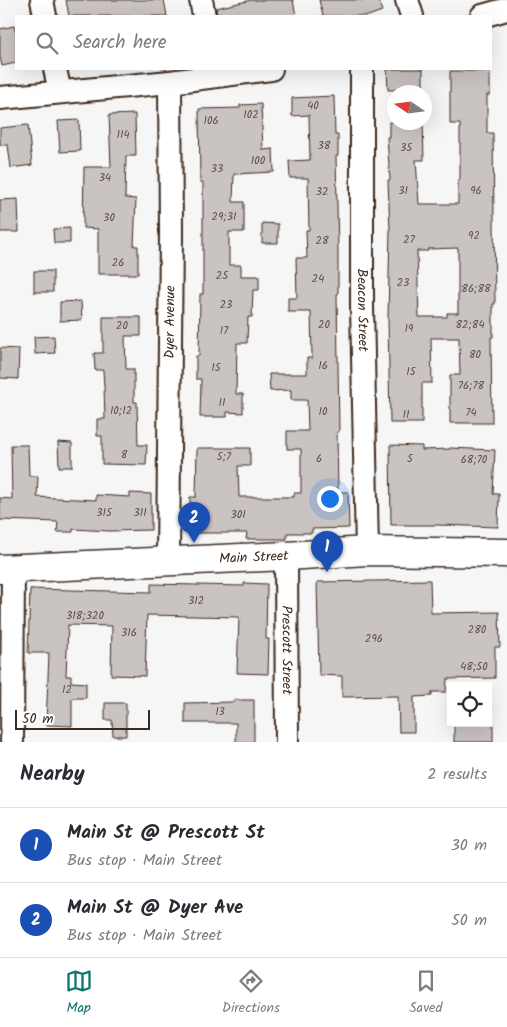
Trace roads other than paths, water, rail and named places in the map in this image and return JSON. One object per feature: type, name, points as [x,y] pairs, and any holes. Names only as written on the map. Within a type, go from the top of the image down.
[{"type":"main road","name":"Main Street","points":[[6,568],[168,562],[367,551],[507,553]]},
{"type":"street","points":[[42,0],[45,15]]},
{"type":"street","points":[[201,0],[204,15]]},
{"type":"street","points":[[406,0],[412,15]]},
{"type":"street","points":[[486,15],[507,9]]},
{"type":"street","points":[[55,70],[60,92]]},
{"type":"street","points":[[0,98],[170,82],[217,72],[253,70]]},
{"type":"street","name":"Beacon Street","points":[[362,70],[362,307],[367,551]]},
{"type":"street","name":"Dyer Avenue","points":[[168,562],[171,233],[170,82]]},
{"type":"street","name":"Prescott Street","points":[[286,556],[287,742]]},
{"type":"street","points":[[6,568],[12,742]]},
{"type":"place","name":"Main St @ Dyer Ave","points":[[194,543]]},
{"type":"place","name":"Main St @ Prescott St","points":[[327,572]]}]
